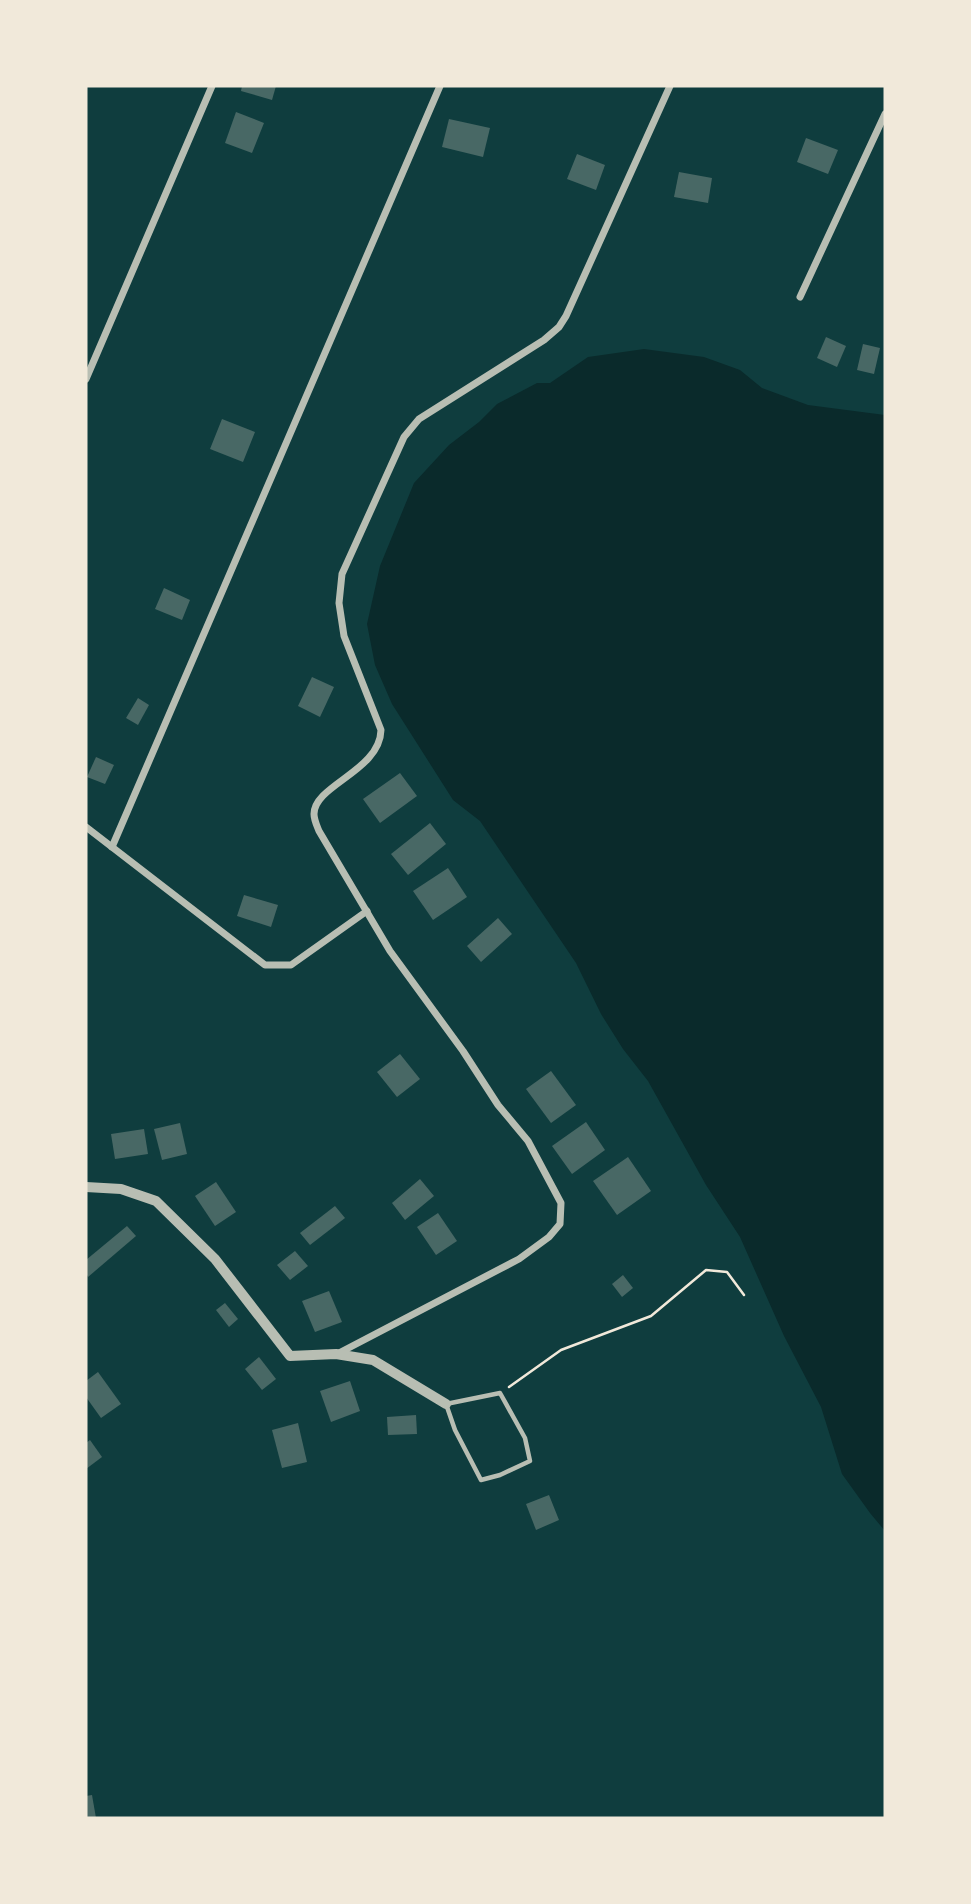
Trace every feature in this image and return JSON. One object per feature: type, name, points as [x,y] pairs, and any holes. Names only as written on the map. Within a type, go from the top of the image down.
[{"type":"street","points":[[86,379],[212,86]]},
{"type":"street","points":[[112,847],[440,86]]},
{"type":"street","points":[[336,1354],[519,1259],[549,1237],[560,1224],[561,1203],[528,1141],[498,1105],[463,1051],[390,951],[319,831],[314,812],[319,801],[374,754],[381,742],[381,730],[344,636],[339,603],[342,574],[404,437],[419,419],[544,340],[559,327],[670,86]]},
{"type":"street","points":[[800,297],[885,114]]},
{"type":"street","points":[[86,827],[265,965],[291,965],[367,911]]},
{"type":"street","points":[[86,1187],[121,1189],[156,1201],[215,1259],[289,1356],[336,1354],[373,1360],[446,1404]]},
{"type":"lane","points":[[500,1393],[525,1438],[530,1461],[500,1475],[481,1480],[455,1430],[446,1404],[500,1393]]},
{"type":"path","points":[[500,1393],[561,1350],[651,1316],[706,1270],[727,1272],[744,1295]]},
{"type":"water","points":[[644,349],[704,357],[740,370],[762,388],[808,405],[885,415],[885,1531],[842,1474],[821,1407],[784,1336],[740,1237],[706,1185],[648,1081],[601,1014],[576,963],[480,821],[453,800],[392,704],[375,665],[367,624],[380,566],[414,483],[449,445],[497,404],[537,383],[550,383],[588,357]]},
{"type":"building","points":[[242,86],[276,86],[272,100],[241,91]]},
{"type":"building","points":[[236,112],[264,123],[252,153],[225,143]]},
{"type":"building","points":[[449,119],[490,128],[483,157],[442,147]]},
{"type":"building","points":[[806,138],[838,150],[828,174],[797,162]]},
{"type":"building","points":[[577,154],[605,165],[596,190],[567,179]]},
{"type":"building","points":[[679,172],[712,178],[708,203],[674,197]]},
{"type":"building","points":[[826,337],[846,346],[837,367],[817,358]]},
{"type":"building","points":[[863,344],[880,348],[874,374],[857,370]]},
{"type":"building","points":[[222,419],[255,432],[243,462],[210,449]]},
{"type":"building","points":[[164,588],[190,600],[182,620],[155,609]]},
{"type":"building","points":[[312,677],[334,687],[320,717],[298,706]]},
{"type":"building","points":[[138,698],[149,705],[138,725],[126,718]]},
{"type":"building","points":[[96,757],[114,765],[105,784],[87,777]]},
{"type":"building","points":[[400,773],[417,796],[380,823],[363,799]]},
{"type":"building","points":[[430,823],[446,844],[408,875],[391,854]]},
{"type":"building","points":[[448,868],[467,897],[433,920],[413,891]]},
{"type":"building","points":[[244,895],[278,905],[271,927],[237,916]]},
{"type":"building","points":[[498,918],[512,934],[481,962],[467,946]]},
{"type":"building","points":[[400,1054],[420,1079],[397,1097],[377,1072]]},
{"type":"building","points":[[551,1071],[576,1105],[551,1123],[526,1089]]},
{"type":"building","points":[[586,1122],[605,1150],[572,1174],[552,1146]]},
{"type":"building","points":[[180,1123],[187,1154],[162,1160],[154,1129]]},
{"type":"building","points":[[144,1129],[148,1154],[115,1159],[111,1134]]},
{"type":"building","points":[[628,1157],[651,1191],[617,1215],[593,1181]]},
{"type":"building","points":[[420,1179],[434,1196],[405,1220],[392,1203]]},
{"type":"building","points":[[216,1182],[236,1212],[215,1226],[195,1196]]},
{"type":"building","points":[[335,1206],[345,1218],[310,1245],[300,1233]]},
{"type":"building","points":[[438,1213],[457,1241],[436,1255],[417,1227]]},
{"type":"building","points":[[127,1226],[136,1236],[88,1277],[86,1260]]},
{"type":"building","points":[[295,1251],[308,1266],[290,1280],[277,1265]]},
{"type":"building","points":[[623,1275],[633,1288],[622,1297],[612,1284]]},
{"type":"building","points":[[329,1291],[342,1322],[315,1332],[302,1301]]},
{"type":"building","points":[[225,1303],[238,1319],[229,1327],[216,1310]]},
{"type":"building","points":[[259,1357],[276,1379],[262,1390],[245,1369]]},
{"type":"building","points":[[98,1372],[121,1404],[101,1418],[86,1397],[86,1381]]},
{"type":"building","points":[[350,1381],[360,1411],[331,1422],[320,1391]]},
{"type":"building","points":[[416,1415],[417,1434],[388,1435],[387,1417]]},
{"type":"building","points":[[298,1423],[307,1462],[282,1468],[272,1430]]},
{"type":"building","points":[[90,1440],[102,1457],[86,1469],[86,1443]]},
{"type":"building","points":[[549,1495],[559,1520],[536,1530],[526,1504]]},
{"type":"building","points":[[92,1795],[96,1818],[86,1818],[86,1796]]}]
